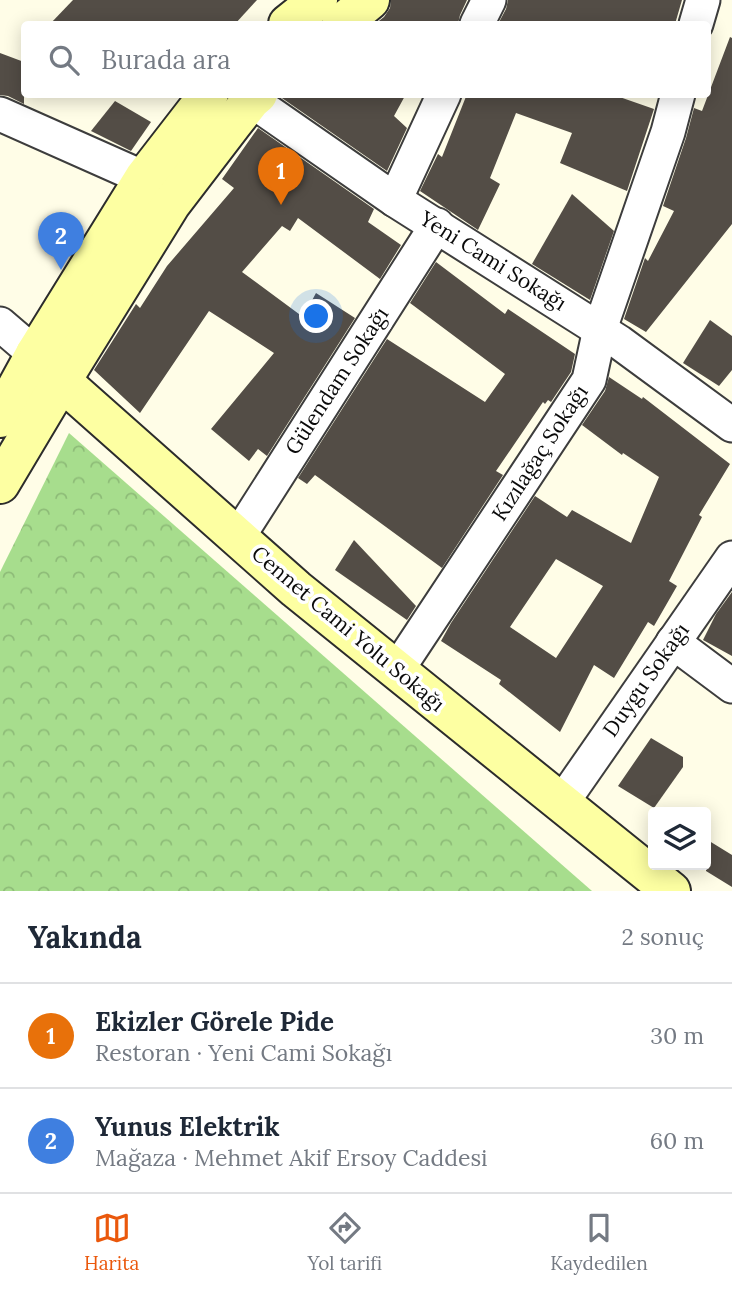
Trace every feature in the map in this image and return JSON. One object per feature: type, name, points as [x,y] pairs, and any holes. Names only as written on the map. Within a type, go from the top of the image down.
[{"type":"main road","points":[[292,21],[318,0]]},
{"type":"main road","points":[[345,21],[370,0]]},
{"type":"main road","points":[[0,484],[48,367],[144,178],[206,98]]},
{"type":"main road","points":[[0,418],[48,367],[249,98]]},
{"type":"main road","points":[[144,178],[171,204]]},
{"type":"main road","name":"Cennet Cami Yolu Sokağı","points":[[48,367],[296,589],[671,891]]},
{"type":"street","points":[[478,21],[489,0]]},
{"type":"street","points":[[697,21],[703,0]]},
{"type":"street","name":"Yeni Cami Sokağı","points":[[253,98],[395,200],[600,328],[732,425]]},
{"type":"street","points":[[395,200],[442,98]]},
{"type":"street","name":"Kızılağaç Sokağı","points":[[397,670],[589,380],[600,328],[668,132],[677,98]]},
{"type":"street","points":[[0,114],[144,178]]},
{"type":"street","name":"Gülendam Sokağı","points":[[238,537],[437,225]]},
{"type":"street","points":[[0,324],[48,367]]},
{"type":"street","name":"Duygu Sokağı","points":[[561,803],[732,558]]},
{"type":"street","points":[[673,642],[732,686]]},
{"type":"green space","points":[[69,433],[592,891],[0,891],[0,572]]},
{"type":"building","points":[[73,0],[257,0],[238,21],[53,21]]},
{"type":"building","points":[[391,0],[467,0],[459,21],[379,21],[390,8]]},
{"type":"building","points":[[508,0],[682,0],[676,21],[500,21]]},
{"type":"building","points":[[730,37],[732,224],[646,332],[624,319],[645,258],[648,261],[674,211],[663,206],[694,108],[702,111],[707,98],[711,98],[711,87]]},
{"type":"building","points":[[0,53],[21,61],[21,98],[24,98],[24,104],[0,95]]},
{"type":"building","points":[[282,98],[404,98],[394,116],[407,128],[387,171]]},
{"type":"building","points":[[465,98],[622,98],[654,109],[627,191],[560,163],[572,133],[516,113],[490,178],[500,184],[478,230],[420,191],[438,154],[442,157]]},
{"type":"building","points":[[115,101],[151,122],[131,151],[91,131]]},
{"type":"building","points":[[258,128],[374,209],[368,222],[401,245],[380,279],[298,218],[290,231],[282,226],[242,272],[303,317],[316,293],[355,318],[267,456],[258,449],[249,461],[211,429],[274,353],[209,311],[140,413],[94,370],[136,304],[140,308],[167,266],[234,188],[222,179]]},
{"type":"building","points":[[572,194],[614,231],[590,300],[532,264]]},
{"type":"building","points":[[436,262],[505,314],[508,309],[575,354],[571,372],[551,402],[543,402],[496,471],[503,475],[442,568],[315,475],[307,484],[298,478],[387,339],[485,402],[505,374],[410,303]]},
{"type":"building","points":[[710,320],[732,336],[732,370],[719,386],[683,363]]},
{"type":"building","points":[[609,377],[642,399],[643,397],[730,464],[699,515],[702,517],[669,581],[677,586],[654,626],[648,622],[614,678],[594,665],[560,732],[499,684],[501,680],[441,641],[535,496],[567,517],[572,510],[631,543],[659,477],[623,453],[622,455],[582,425],[605,391]],"holes":[[[556,559],[603,586],[556,658],[510,627]]]},
{"type":"building","points":[[354,540],[416,606],[407,620],[335,570]]},
{"type":"building","points":[[732,592],[732,656],[703,640],[716,614]]},
{"type":"building","points":[[651,738],[683,757],[683,767],[655,807],[618,786]]},
{"type":"building","points":[[711,842],[732,855],[732,887],[706,871],[711,870]]},
{"type":"place","name":"Ekizler Görele Pide","points":[[281,205]]},
{"type":"place","name":"Yunus Elektrik","points":[[61,270]]}]
